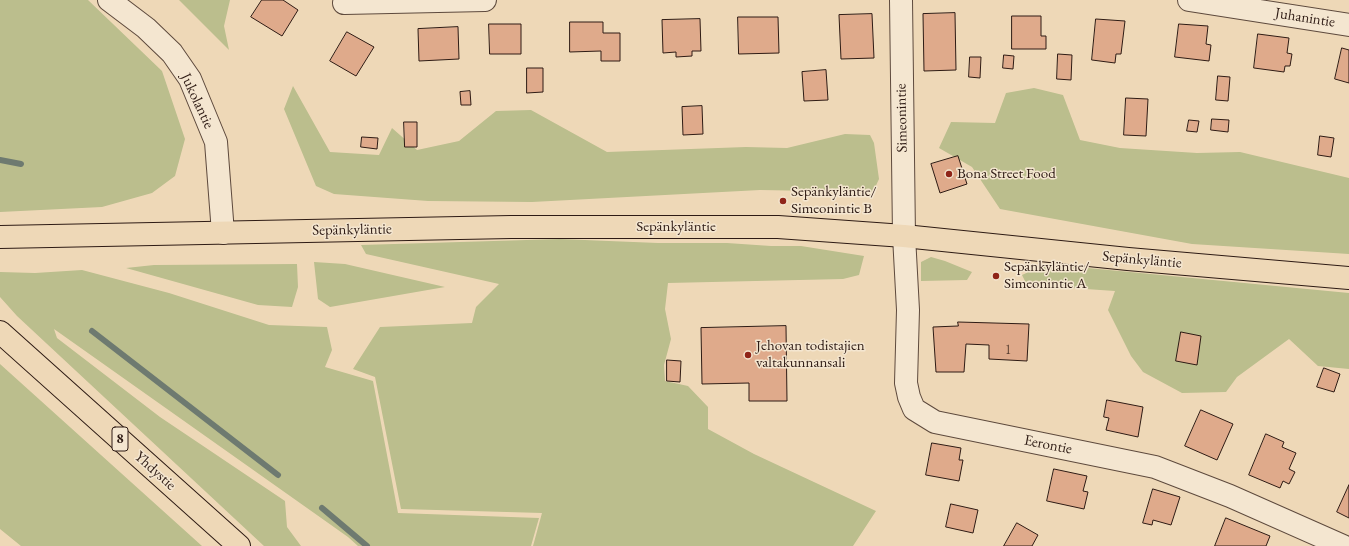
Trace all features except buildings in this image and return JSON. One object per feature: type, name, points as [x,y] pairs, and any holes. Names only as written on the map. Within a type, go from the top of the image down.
[{"type":"main road","name":"Sepänkyläntie","points":[[0,237],[511,227],[778,227],[904,236],[1128,259],[1349,278]]},
{"type":"main road","name":"Yhdystie","points":[[0,332],[239,546]]},
{"type":"street","name":"Jukolantie","points":[[109,0],[146,28],[172,53],[190,79],[216,142],[223,233]]},
{"type":"street","points":[[344,3],[485,0]]},
{"type":"street","name":"Simeonintie","points":[[901,0],[904,236]]},
{"type":"street","name":"Juhanintie","points":[[1189,0],[1349,25]]},
{"type":"street","name":"Eerontie","points":[[904,236],[908,310],[906,383],[909,397],[914,409],[935,422],[1155,467],[1230,496],[1343,546]]},
{"type":"green space","points":[[0,0],[88,0],[162,71],[185,139],[175,176],[152,193],[102,207],[0,212]]},
{"type":"green space","points":[[179,0],[230,0],[224,26],[229,50]]},
{"type":"green space","points":[[293,86],[330,152],[379,155],[392,128],[417,150],[459,141],[496,111],[531,110],[607,152],[746,147],[787,148],[845,134],[870,135],[874,143],[879,179],[873,192],[760,190],[532,202],[428,201],[334,194],[316,186],[284,109]]},
{"type":"green space","points":[[1034,88],[1063,95],[1080,140],[1120,148],[1197,153],[1240,152],[1349,178],[1349,254],[1192,244],[1000,209],[972,167],[939,148],[951,122],[995,123],[1006,93]]},
{"type":"green space","points":[[560,239],[801,246],[864,256],[859,275],[843,279],[668,283],[665,309],[671,339],[664,365],[665,381],[688,386],[708,407],[708,429],[754,454],[876,511],[853,546],[533,546],[542,513],[401,509],[375,377],[353,369],[380,327],[472,323],[476,307],[499,284],[366,254],[361,245]]},
{"type":"green space","points":[[931,257],[972,272],[967,280],[921,281],[921,262]]},
{"type":"green space","points":[[314,262],[345,264],[445,287],[330,307],[318,299]]},
{"type":"green space","points":[[297,264],[298,287],[292,307],[258,305],[126,268],[154,265]]},
{"type":"green space","points":[[1046,264],[1349,293],[1349,369],[1318,366],[1289,339],[1237,377],[1226,392],[1182,393],[1143,372],[1131,356],[1108,310],[1115,291],[1027,285],[1022,275]]},
{"type":"green space","points":[[82,270],[169,293],[269,325],[327,327],[332,350],[325,367],[373,381],[398,513],[539,518],[531,546],[358,546],[348,537],[54,329],[57,338],[160,417],[285,501],[287,527],[301,546],[264,546],[17,316],[0,297],[0,272],[35,273]]},
{"type":"green space","points":[[0,364],[202,546],[21,546],[0,529]]},
{"type":"waterway","points":[[0,160],[21,164]]},
{"type":"waterway","points":[[92,331],[278,475]]},
{"type":"waterway","points":[[322,508],[367,546]]},
{"type":"place","name":"Bona Street Food","points":[[949,174]]},
{"type":"place","name":"Sepänkyläntie/ Simeonintie B","points":[[783,201]]},
{"type":"place","name":"Sepänkyläntie/ Simeonintie A","points":[[996,276]]},
{"type":"place","name":"Jehovan todistajien valtakunnansali","points":[[748,355]]}]
